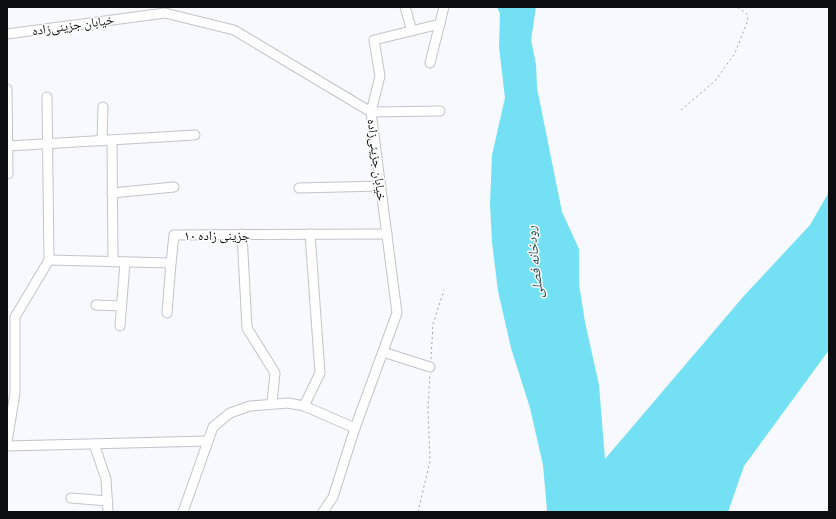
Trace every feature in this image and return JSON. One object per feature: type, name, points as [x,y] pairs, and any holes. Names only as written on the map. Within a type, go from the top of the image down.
[{"type":"street","points":[[406,7],[412,31]]},
{"type":"street","points":[[430,63],[444,7]]},
{"type":"street","name":"خیابان جزینی‌زاده","points":[[7,34],[165,13],[234,30],[371,112],[397,313],[355,428],[333,497],[323,512]]},
{"type":"street","points":[[440,24],[374,40],[380,76],[371,112],[440,111]]},
{"type":"street","points":[[7,89],[7,174]]},
{"type":"street","points":[[7,442],[16,317],[49,260],[47,97]]},
{"type":"street","points":[[102,141],[103,107]]},
{"type":"street","points":[[8,146],[195,135]]},
{"type":"street","points":[[112,140],[113,262]]},
{"type":"street","points":[[299,188],[381,186]]},
{"type":"street","points":[[112,193],[174,187]]},
{"type":"street","points":[[242,234],[247,328],[275,373],[272,403]]},
{"type":"street","points":[[304,406],[320,373],[310,234]]},
{"type":"street","name":"جزینی زاده ۱۰","points":[[171,263],[174,235],[387,234]]},
{"type":"street","points":[[49,260],[171,263],[167,313]]},
{"type":"street","points":[[120,326],[124,262]]},
{"type":"street","points":[[96,305],[121,306]]},
{"type":"street","points":[[383,352],[430,367]]},
{"type":"street","points":[[183,512],[213,427],[230,414],[250,406],[272,403],[288,403],[304,406],[355,428]]},
{"type":"street","points":[[7,446],[208,441]]},
{"type":"street","points":[[94,444],[106,479],[108,512]]},
{"type":"street","points":[[71,498],[108,501]]},
{"type":"path","points":[[681,110],[715,81],[735,53],[748,20],[747,14],[737,7]]},
{"type":"path","points":[[418,512],[430,462],[428,409],[433,324],[444,290]]},
{"type":"water","name":"رودخانه فصلی","points":[[497,7],[536,7],[531,40],[536,64],[537,88],[562,212],[579,249],[579,284],[585,322],[599,385],[605,459],[743,297],[810,225],[829,192],[829,350],[744,466],[728,512],[546,512],[543,465],[530,408],[511,348],[498,291],[492,242],[490,204],[492,155],[505,98],[499,47],[500,14]]}]
